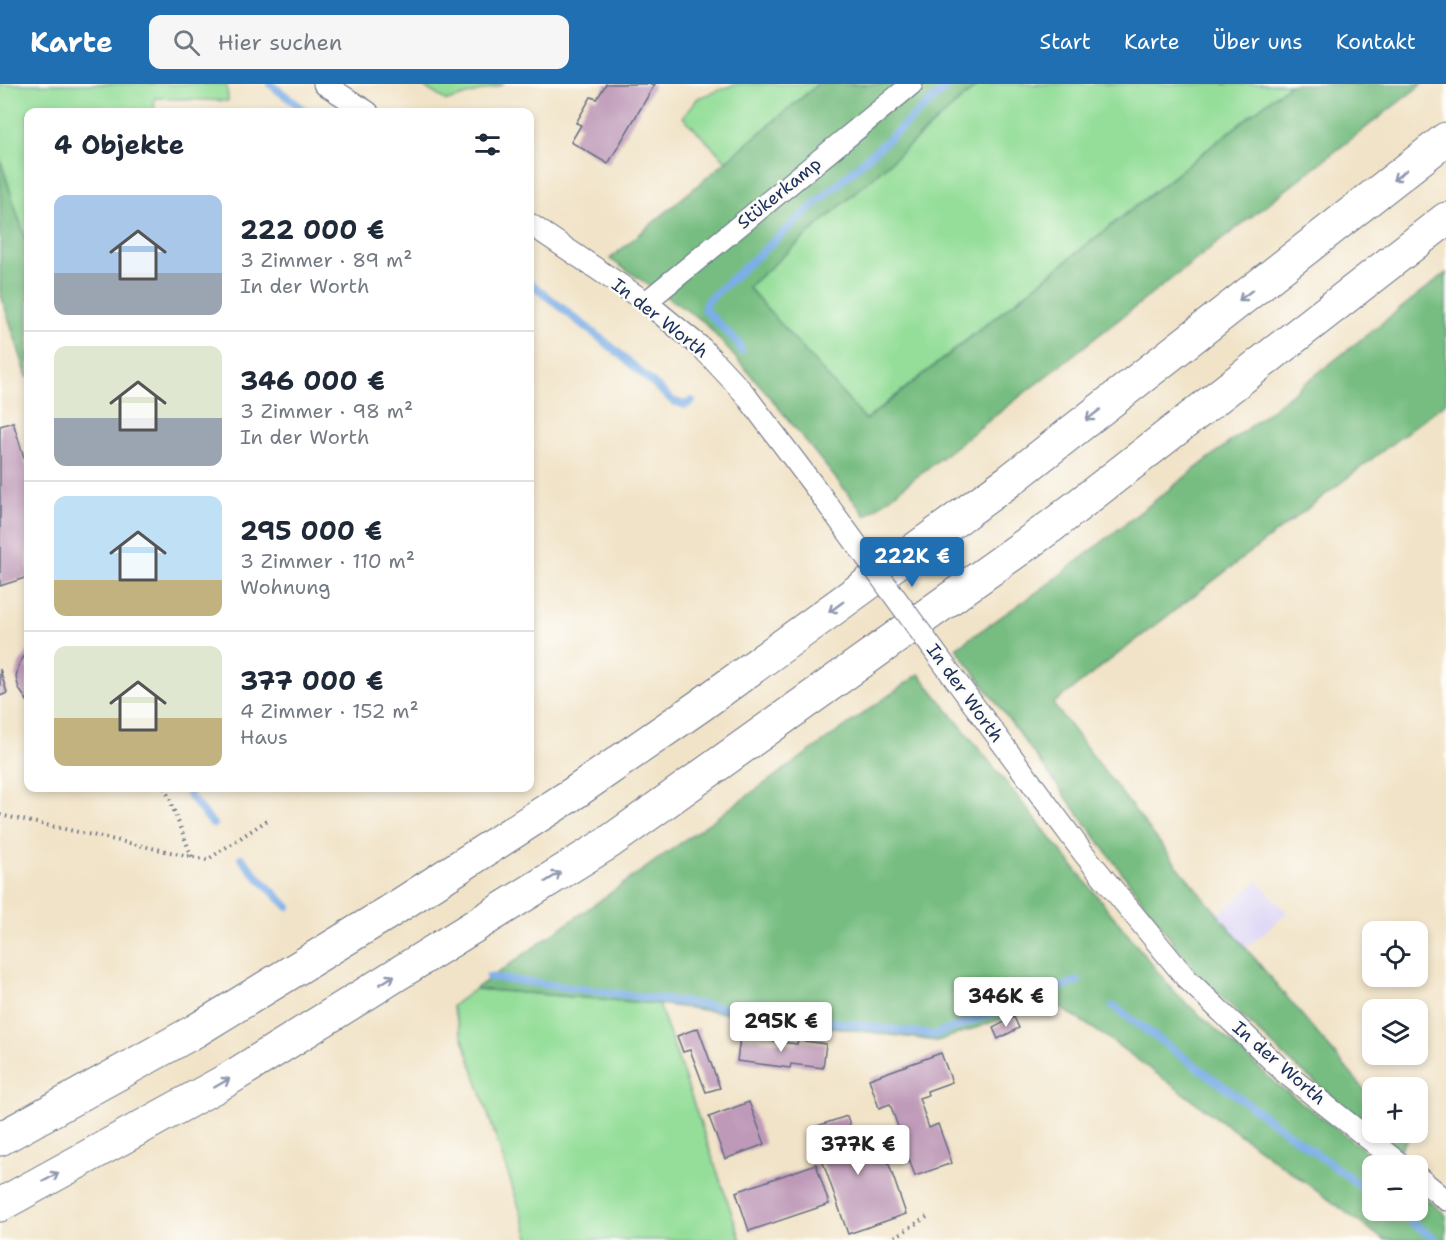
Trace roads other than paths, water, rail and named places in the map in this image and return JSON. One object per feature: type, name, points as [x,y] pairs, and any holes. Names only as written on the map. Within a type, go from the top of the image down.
[{"type":"highway","points":[[0,1139],[195,1031],[376,920],[574,792],[691,712],[1009,481],[1446,139]]},
{"type":"highway","points":[[0,1205],[227,1080],[608,843],[1053,525],[1446,219]]},
{"type":"street","points":[[324,84],[362,108]]},
{"type":"street","name":"Stükerkamp","points":[[646,302],[912,84]]},
{"type":"street","name":"In der Worth","points":[[534,227],[646,302],[702,348],[744,393],[1084,854],[1186,978],[1286,1073],[1389,1155]]},
{"type":"street","points":[[1428,1185],[1446,1200]]},
{"type":"waterway","points":[[270,84],[302,108]]},
{"type":"waterway","points":[[741,351],[740,345],[704,309],[707,301],[950,84]]},
{"type":"waterway","points":[[534,286],[614,349],[673,401],[685,405],[692,401]]},
{"type":"waterway","points":[[188,792],[213,824]]},
{"type":"waterway","points":[[241,858],[288,907]]},
{"type":"waterway","points":[[489,977],[934,1035],[1078,981]]},
{"type":"waterway","points":[[1113,1006],[1362,1187]]},
{"type":"waterway","points":[[1410,1221],[1436,1240]]}]
